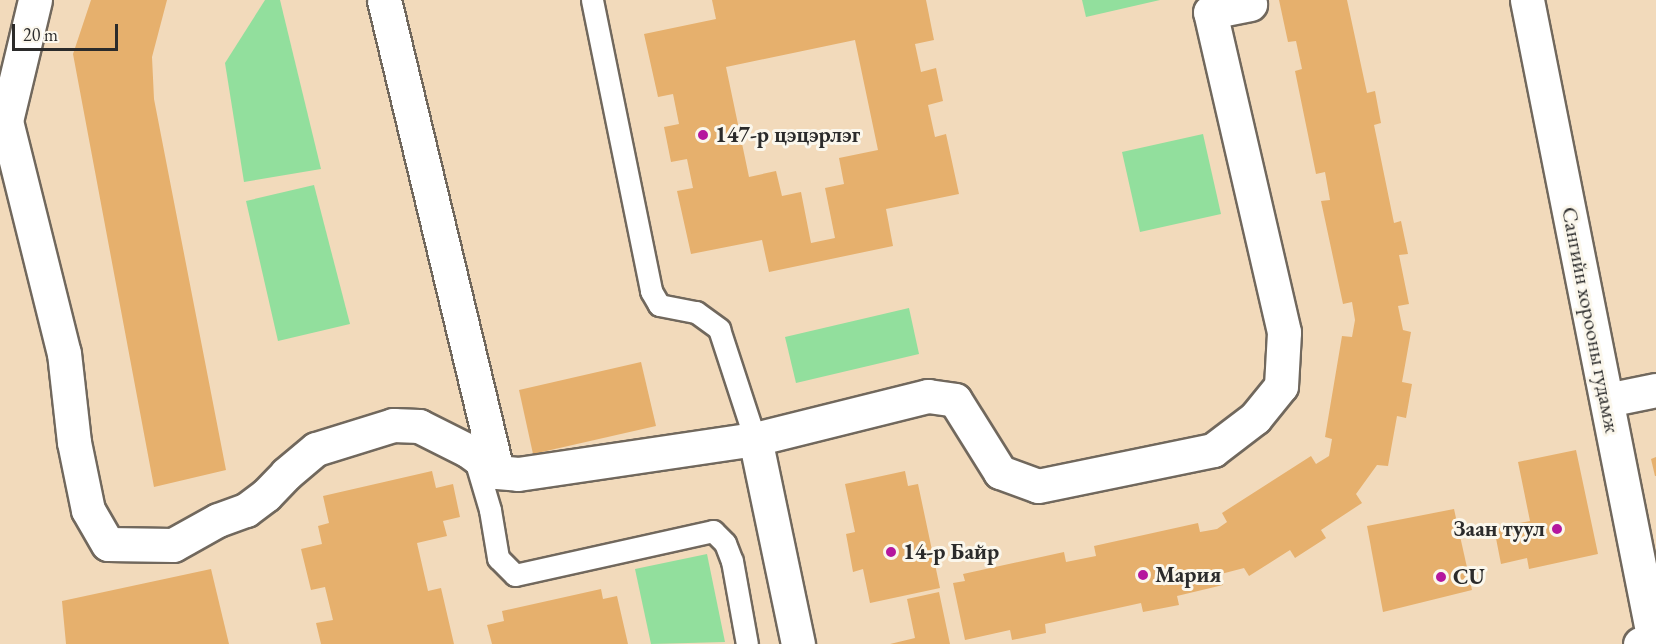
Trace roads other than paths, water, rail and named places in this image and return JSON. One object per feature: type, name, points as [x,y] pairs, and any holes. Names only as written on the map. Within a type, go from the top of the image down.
[{"type":"street","points":[[35,0],[6,121],[12,202],[64,354],[75,442],[88,510],[108,544],[173,545],[218,520],[246,510],[266,495],[286,474],[316,449],[340,439],[393,425],[420,426],[467,450],[497,472],[518,474],[755,440],[928,396],[956,400],[1000,472],[1038,486],[1212,450],[1255,418],[1281,386],[1284,332],[1210,12],[1250,4]]},
{"type":"street","points":[[384,0],[497,472]]},
{"type":"street","name":"Сангийн хорооны гудамж","points":[[1527,0],[1607,400],[1650,642]]},
{"type":"street","points":[[1607,400],[1656,390]]},
{"type":"street","points":[[755,440],[798,644]]},
{"type":"lane","points":[[592,0],[651,291],[660,305],[696,312],[719,329],[755,440]]},
{"type":"lane","points":[[467,450],[477,466],[490,510],[498,558],[515,575],[713,531],[726,543],[732,561],[747,644]]},
{"type":"place","name":"147-р цэцэрлэг","points":[[703,135]]},
{"type":"place","name":"Заан туул","points":[[1557,529]]},
{"type":"place","name":"14-р Байр","points":[[891,552]]},
{"type":"place","name":"Мария","points":[[1143,575]]},
{"type":"place","name":"CU","points":[[1441,577]]}]
